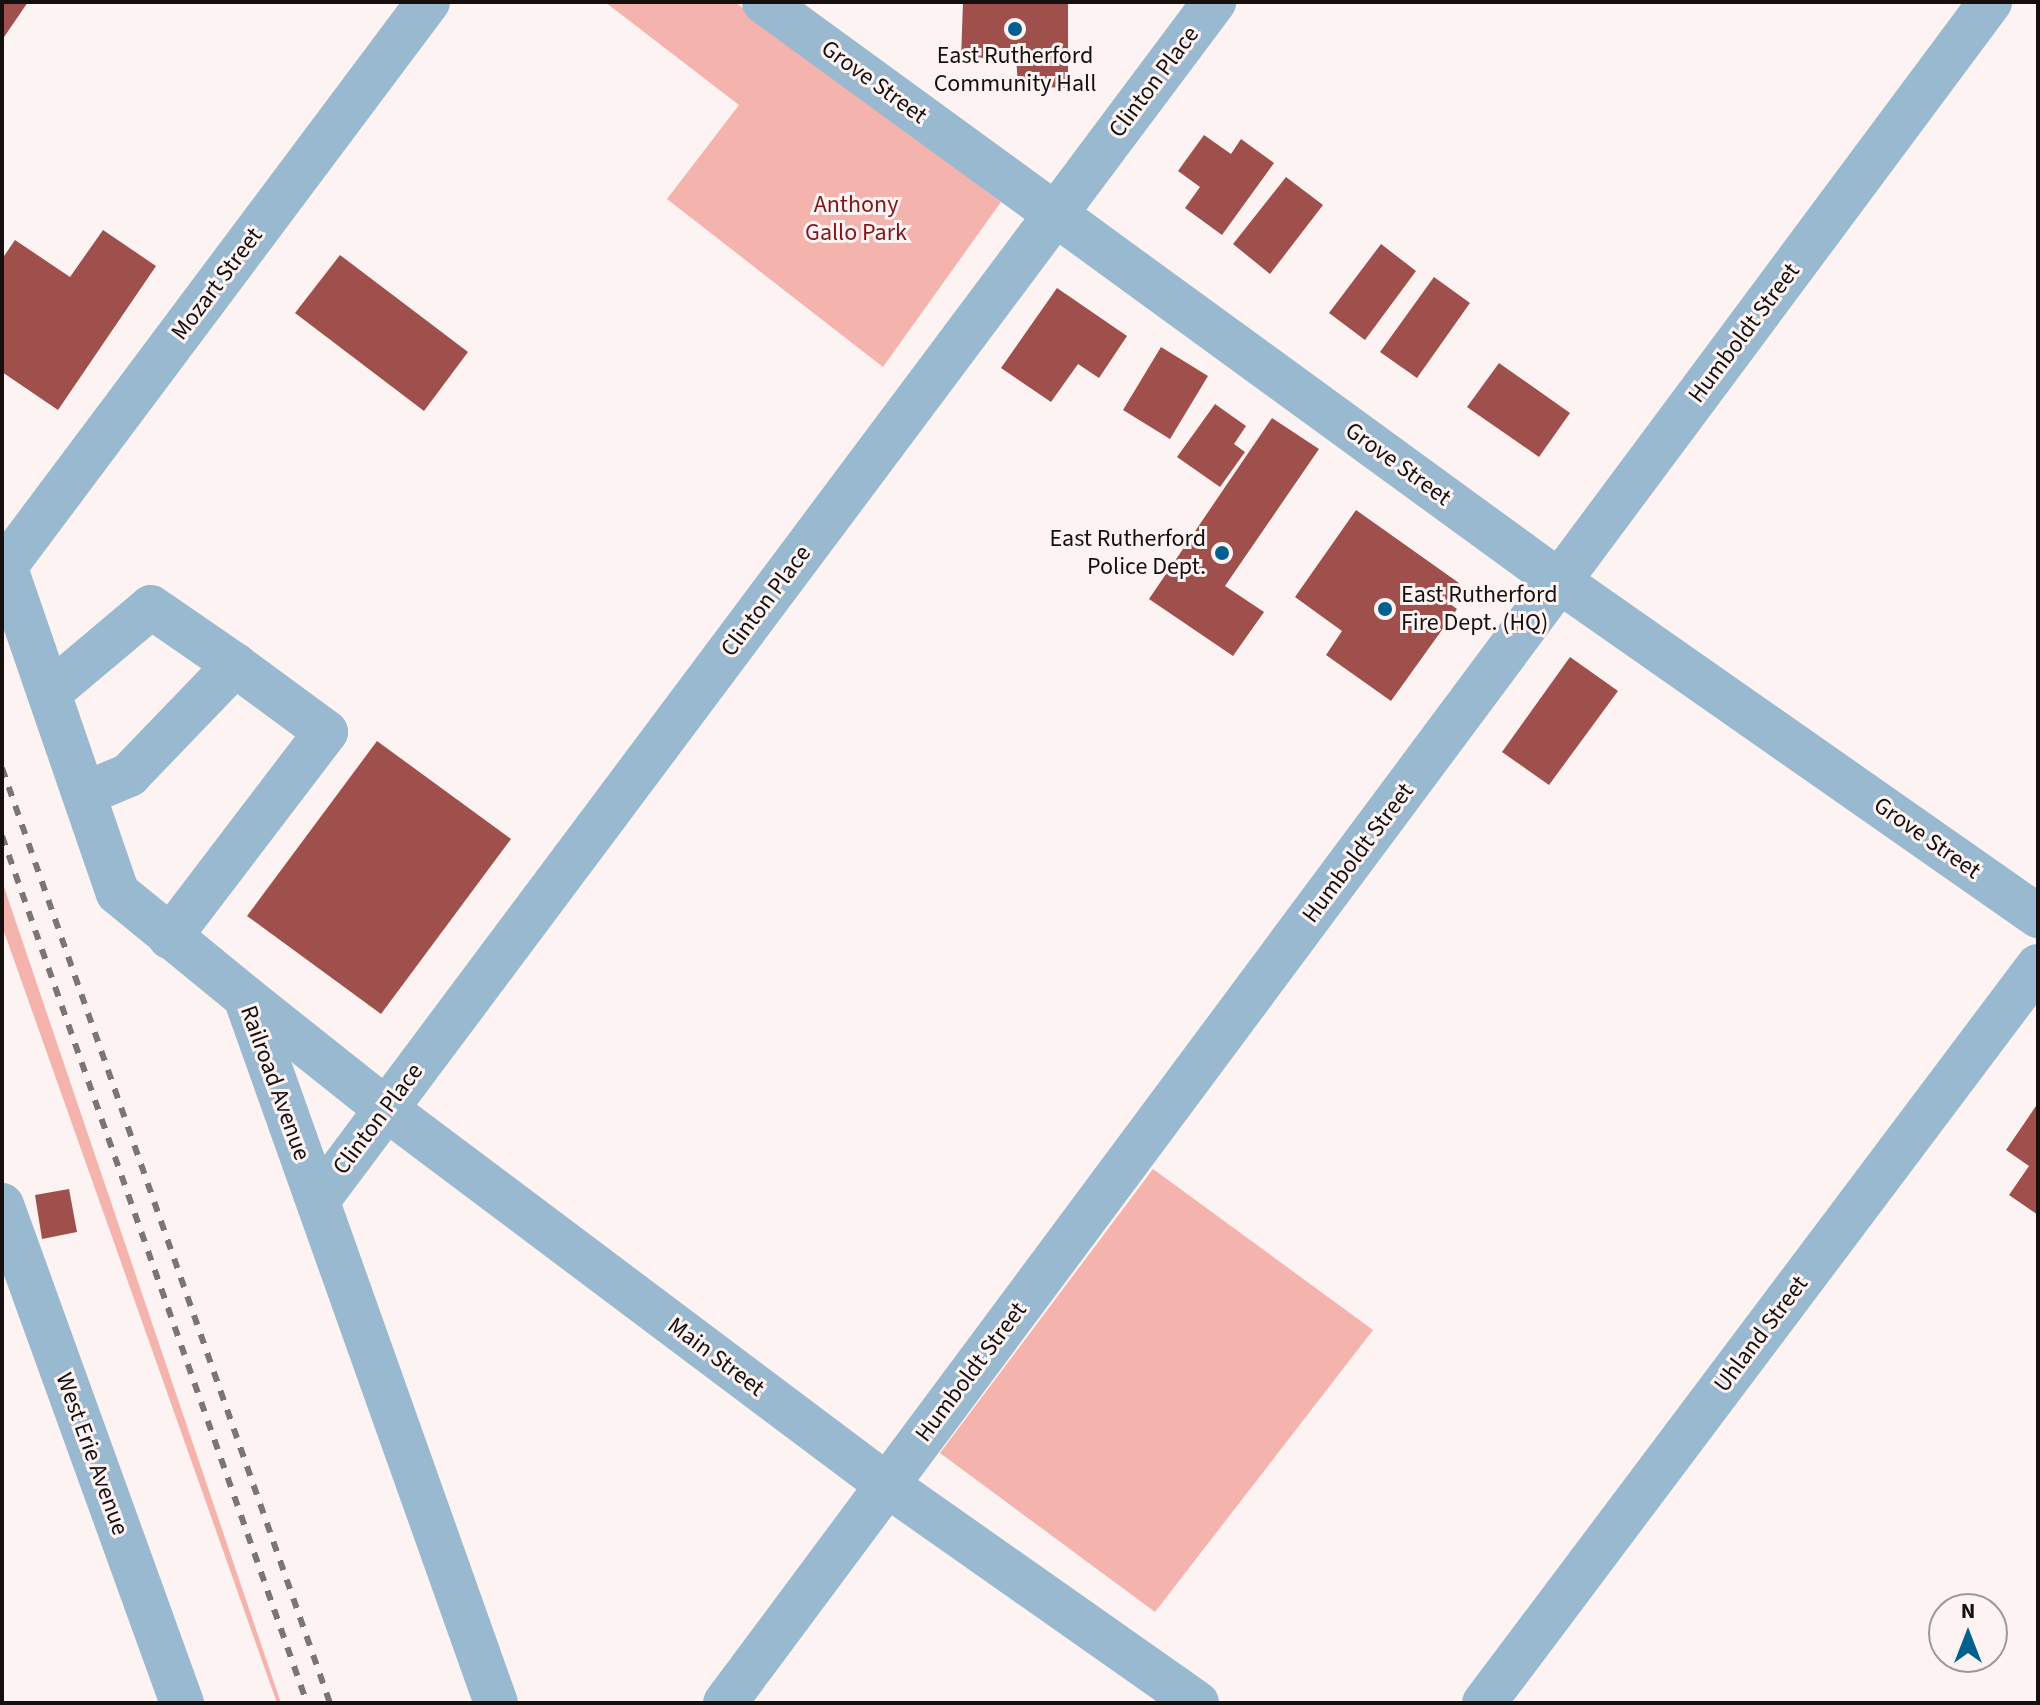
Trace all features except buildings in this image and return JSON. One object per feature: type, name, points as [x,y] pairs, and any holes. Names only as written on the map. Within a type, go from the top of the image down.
[{"type":"street","name":"Mozart Street","points":[[4,562],[428,2]]},
{"type":"street","name":"Grove Street","points":[[764,2],[1559,581],[2038,916]]},
{"type":"street","name":"Clinton Place","points":[[319,1199],[1214,2]]},
{"type":"street","name":"Humboldt Street","points":[[725,1703],[1990,2]]},
{"type":"street","name":"Railroad Avenue","points":[[4,562],[118,893],[245,997],[496,1703]]},
{"type":"street","points":[[49,693],[151,607],[326,732],[170,937]]},
{"type":"street","points":[[84,794],[129,775],[235,665]]},
{"type":"street","name":"Uhland Street","points":[[1484,1703],[2038,966]]},
{"type":"street","name":"Main Street","points":[[245,997],[386,1109],[887,1485],[1197,1703]]},
{"type":"street","name":"West Erie Avenue","points":[[4,1218],[182,1703]]},
{"type":"green space","name":"Anthony Gallo Park","points":[[605,2],[735,2],[1001,202],[883,367],[667,199],[739,105]]},
{"type":"green space","points":[[2,881],[281,1703],[277,1703],[2,926]]},
{"type":"green space","points":[[1153,1169],[1373,1330],[1155,1612],[940,1453]]},
{"type":"railway","points":[[2,768],[330,1703]]},
{"type":"railway","points":[[2,836],[307,1703]]},
{"type":"place","name":"East Rutherford Community Hall","points":[[1015,29]]},
{"type":"place","name":"East Rutherford Police Dept.","points":[[1222,553]]},
{"type":"place","name":"East Rutherford Fire Dept. (HQ)","points":[[1385,609]]}]
